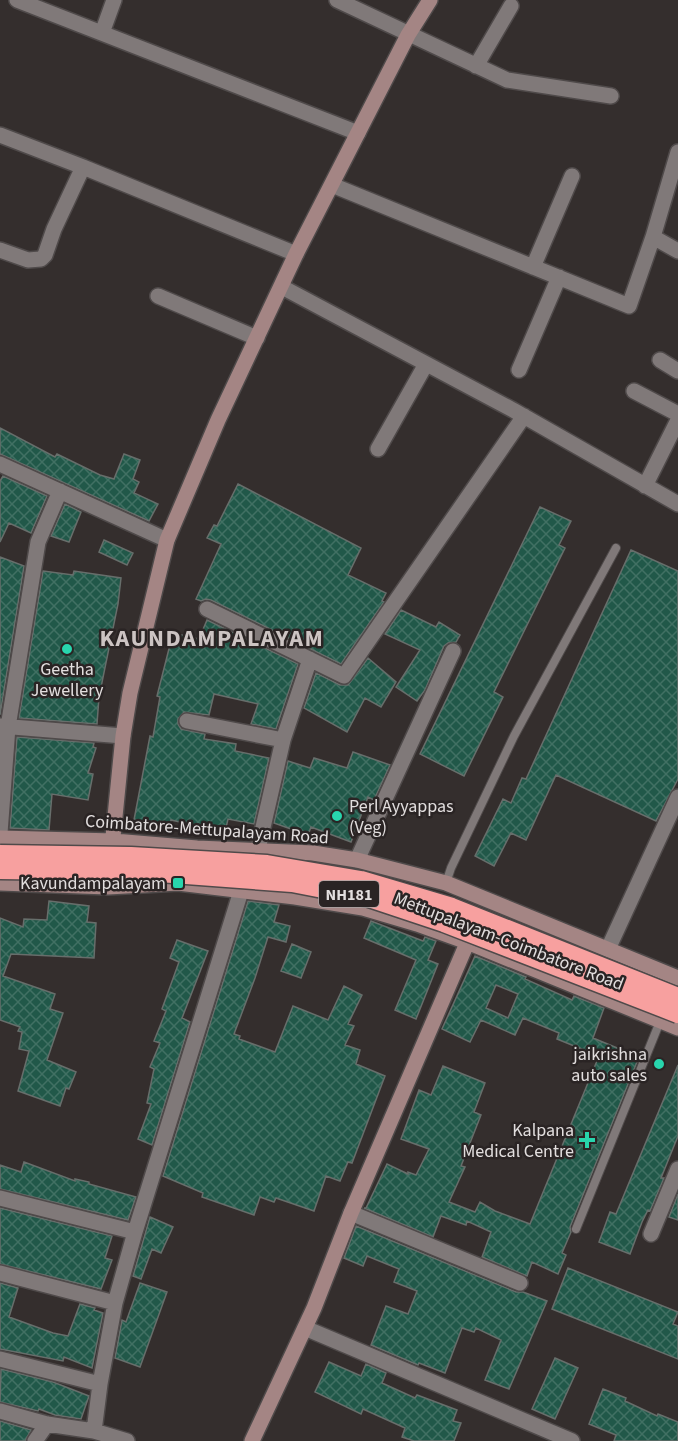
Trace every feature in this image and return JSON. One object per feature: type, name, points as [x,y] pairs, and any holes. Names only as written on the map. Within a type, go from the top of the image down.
[{"type":"highway","name":"NH181","points":[[0,854],[131,856],[267,864],[361,880],[452,907],[678,996]]},
{"type":"highway","name":"NH181","points":[[0,870],[146,872],[292,883],[369,898],[444,923],[678,1014]]},
{"type":"main road","points":[[108,888],[123,735],[130,693],[167,540],[218,420],[296,254],[408,35],[430,0]]},
{"type":"main road","name":"Coimbatore-Mettupalayam Road","points":[[0,838],[114,841],[197,848],[313,852],[357,860],[446,883],[678,978]]},
{"type":"main road","name":"Mettupalayam-Coimbatore Road","points":[[0,883],[108,888],[178,883],[363,908],[467,942],[678,1028]]},
{"type":"main road","points":[[252,1441],[305,1328],[351,1213],[467,942],[488,899]]},
{"type":"street","points":[[16,0],[358,133]]},
{"type":"street","points":[[102,33],[114,0]]},
{"type":"street","points":[[337,0],[507,80],[611,96]]},
{"type":"street","points":[[476,66],[511,6]]},
{"type":"street","points":[[0,135],[296,254]]},
{"type":"street","points":[[332,186],[629,306],[653,237],[678,152]]},
{"type":"street","points":[[0,250],[28,260],[41,259],[45,255],[54,229],[83,167]]},
{"type":"street","points":[[533,267],[572,176]]},
{"type":"street","points":[[653,237],[678,251]]},
{"type":"street","points":[[519,370],[559,277]]},
{"type":"street","points":[[282,287],[524,416],[678,504]]},
{"type":"street","points":[[158,296],[257,338]]},
{"type":"street","points":[[660,360],[678,370]]},
{"type":"street","points":[[378,449],[426,364]]},
{"type":"street","points":[[634,391],[678,414]]},
{"type":"street","points":[[207,609],[344,676],[524,416]]},
{"type":"street","points":[[645,486],[678,420]]},
{"type":"street","points":[[0,464],[167,540]]},
{"type":"street","points":[[0,833],[4,726],[38,542],[60,491]]},
{"type":"street","points":[[357,860],[453,651]]},
{"type":"street","points":[[258,849],[283,740],[310,659]]},
{"type":"street","points":[[188,721],[283,740]]},
{"type":"street","points":[[4,726],[123,735]]},
{"type":"street","points":[[608,949],[678,797]]},
{"type":"street","points":[[94,1431],[115,1303],[241,891]]},
{"type":"street","points":[[651,1234],[678,1169]]},
{"type":"street","points":[[0,1198],[135,1232]]},
{"type":"street","points":[[351,1213],[520,1283]]},
{"type":"street","points":[[0,1273],[115,1303]]},
{"type":"street","points":[[305,1328],[572,1441]]},
{"type":"street","points":[[0,1359],[100,1384]]},
{"type":"street","points":[[0,1410],[47,1424],[94,1431],[127,1441]]},
{"type":"street","points":[[34,1441],[47,1424]]},
{"type":"lane","points":[[446,883],[514,736],[616,548]]},
{"type":"lane","points":[[576,1229],[660,1021],[678,996]]},
{"type":"building","points":[[0,428],[55,457],[57,454],[100,475],[114,479],[124,454],[140,460],[133,479],[139,482],[134,493],[158,504],[149,521],[0,454]]},
{"type":"building","points":[[3,476],[47,496],[31,533],[9,523],[0,542],[0,481]]},
{"type":"building","points":[[238,484],[361,548],[348,575],[386,593],[382,601],[384,602],[341,664],[211,600],[196,599],[221,544],[207,538],[214,525],[217,526]]},
{"type":"building","points":[[65,504],[81,512],[69,542],[51,536]]},
{"type":"building","points":[[540,507],[571,521],[559,545],[565,548],[494,692],[503,697],[464,776],[420,754]]},
{"type":"building","points":[[104,540],[133,553],[127,565],[99,552]]},
{"type":"building","points":[[631,550],[678,571],[678,779],[656,821],[556,775],[526,840],[511,833],[494,866],[475,856],[503,799],[511,803],[522,778],[526,779]]},
{"type":"building","points":[[0,557],[24,566],[0,715]]},
{"type":"building","points":[[43,571],[73,575],[74,571],[121,578],[99,697],[97,724],[19,718]]},
{"type":"building","points":[[401,610],[436,627],[439,622],[460,635],[456,642],[444,646],[425,690],[417,701],[396,687],[420,650],[385,634]]},
{"type":"building","points":[[207,620],[298,664],[276,729],[251,724],[258,704],[214,694],[209,715],[184,712],[178,719],[181,729],[205,734],[204,739],[236,744],[235,751],[269,758],[254,824],[228,819],[225,832],[171,820],[170,826],[134,820],[150,736],[153,737],[160,697],[157,696],[173,633],[199,639]]},
{"type":"building","points":[[368,658],[396,682],[381,707],[365,698],[347,732],[304,708],[316,673],[340,685],[348,685]]},
{"type":"building","points":[[17,737],[94,743],[93,747],[96,748],[88,773],[93,774],[88,800],[52,794],[49,830],[10,828]]},
{"type":"building","points":[[353,752],[390,765],[374,800],[368,797],[351,842],[311,827],[308,835],[274,823],[288,761],[310,768],[314,758],[347,768]]},
{"type":"building","points":[[49,901],[89,906],[87,922],[96,923],[94,958],[11,954],[3,976],[55,994],[50,1009],[63,1013],[47,1060],[76,1072],[69,1089],[66,1088],[60,1106],[18,1091],[29,1051],[19,1049],[22,1032],[18,1031],[20,1027],[0,1020],[0,918],[23,927],[24,919],[47,920]]},
{"type":"building","points":[[248,901],[279,905],[274,922],[290,926],[286,942],[268,937],[234,1034],[240,1036],[239,1039],[275,1052],[293,1006],[328,1020],[344,986],[362,995],[348,1024],[354,1026],[345,1045],[360,1050],[356,1064],[385,1076],[352,1163],[348,1162],[340,1181],[326,1176],[314,1211],[276,1198],[274,1202],[260,1197],[254,1215],[202,1197],[203,1193],[163,1176]]},
{"type":"building","points":[[371,921],[423,941],[425,937],[436,941],[428,960],[438,964],[416,1019],[395,1010],[416,960],[364,938]]},
{"type":"building","points":[[177,940],[208,951],[182,1018],[190,1022],[152,1145],[138,1139],[151,1104],[147,1103],[154,1069],[150,1067],[160,1043],[154,1041],[166,1011],[162,1009],[179,962],[170,958]]},
{"type":"building","points":[[292,944],[311,952],[301,978],[281,971]]},
{"type":"building","points":[[475,956],[526,977],[525,979],[572,1000],[574,996],[604,1008],[593,1038],[639,1057],[570,1227],[571,1232],[562,1253],[566,1255],[558,1274],[532,1262],[527,1276],[482,1257],[491,1232],[467,1221],[466,1225],[441,1216],[433,1237],[364,1208],[387,1164],[408,1174],[408,1172],[416,1175],[429,1149],[401,1139],[419,1090],[431,1095],[443,1066],[485,1083],[474,1112],[481,1115],[461,1166],[465,1167],[449,1202],[475,1212],[480,1202],[495,1211],[530,1224],[599,1056],[557,1039],[559,1033],[523,1018],[515,1035],[481,1020],[470,1042],[442,1029]],"holes":[[[496,985],[518,994],[508,1018],[486,1008]]]},
{"type":"building","points":[[678,1065],[678,1136],[661,1178],[664,1178],[650,1211],[648,1210],[642,1222],[630,1254],[599,1242],[610,1212],[616,1214]]},
{"type":"building","points":[[24,1162],[75,1181],[75,1179],[89,1182],[89,1184],[136,1197],[128,1220],[0,1189],[0,1165],[21,1172]]},
{"type":"building","points":[[678,1194],[678,1220],[669,1217]]},
{"type":"building","points":[[0,1208],[112,1236],[105,1258],[112,1260],[101,1289],[0,1264]]},
{"type":"building","points":[[150,1217],[173,1227],[161,1253],[152,1249],[141,1279],[133,1276]]},
{"type":"building","points":[[356,1226],[516,1292],[523,1292],[547,1301],[509,1389],[485,1380],[501,1340],[476,1328],[474,1332],[462,1328],[445,1373],[419,1363],[418,1365],[371,1345],[386,1306],[408,1314],[417,1291],[394,1282],[399,1269],[367,1256],[363,1266],[344,1258]]},
{"type":"building","points":[[568,1268],[678,1312],[673,1324],[678,1326],[678,1359],[552,1309]]},
{"type":"building","points":[[0,1283],[18,1288],[9,1317],[53,1333],[68,1336],[80,1304],[103,1313],[92,1368],[64,1357],[63,1361],[0,1349]]},
{"type":"building","points":[[140,1283],[167,1292],[140,1367],[115,1358],[122,1320],[126,1322]]},
{"type":"building","points":[[555,1358],[578,1368],[555,1419],[532,1409]]},
{"type":"building","points":[[329,1362],[361,1376],[366,1364],[386,1373],[382,1383],[415,1398],[417,1395],[457,1410],[453,1421],[461,1423],[454,1441],[414,1441],[402,1437],[405,1428],[363,1409],[361,1414],[315,1392]]},
{"type":"building","points":[[1,1369],[53,1382],[89,1396],[81,1419],[0,1402]]},
{"type":"building","points":[[603,1389],[626,1398],[625,1401],[657,1416],[658,1414],[678,1422],[678,1441],[614,1441],[616,1435],[589,1424]]},
{"type":"building","points":[[0,1421],[31,1430],[25,1441],[0,1441]]},
{"type":"place","name":"Geetha Jewellery","points":[[67,649]]},
{"type":"place","name":"Perl Ayyappas (Veg)","points":[[337,816]]},
{"type":"place","name":"Kavundampalayam","points":[[178,883]]},
{"type":"place","name":"jaikrishna auto sales","points":[[659,1064]]},
{"type":"place","name":"Kalpana Medical Centre","points":[[587,1140]]},
{"type":"district","name":"KAUNDAMPALAYAM","points":[[212,638]]}]
